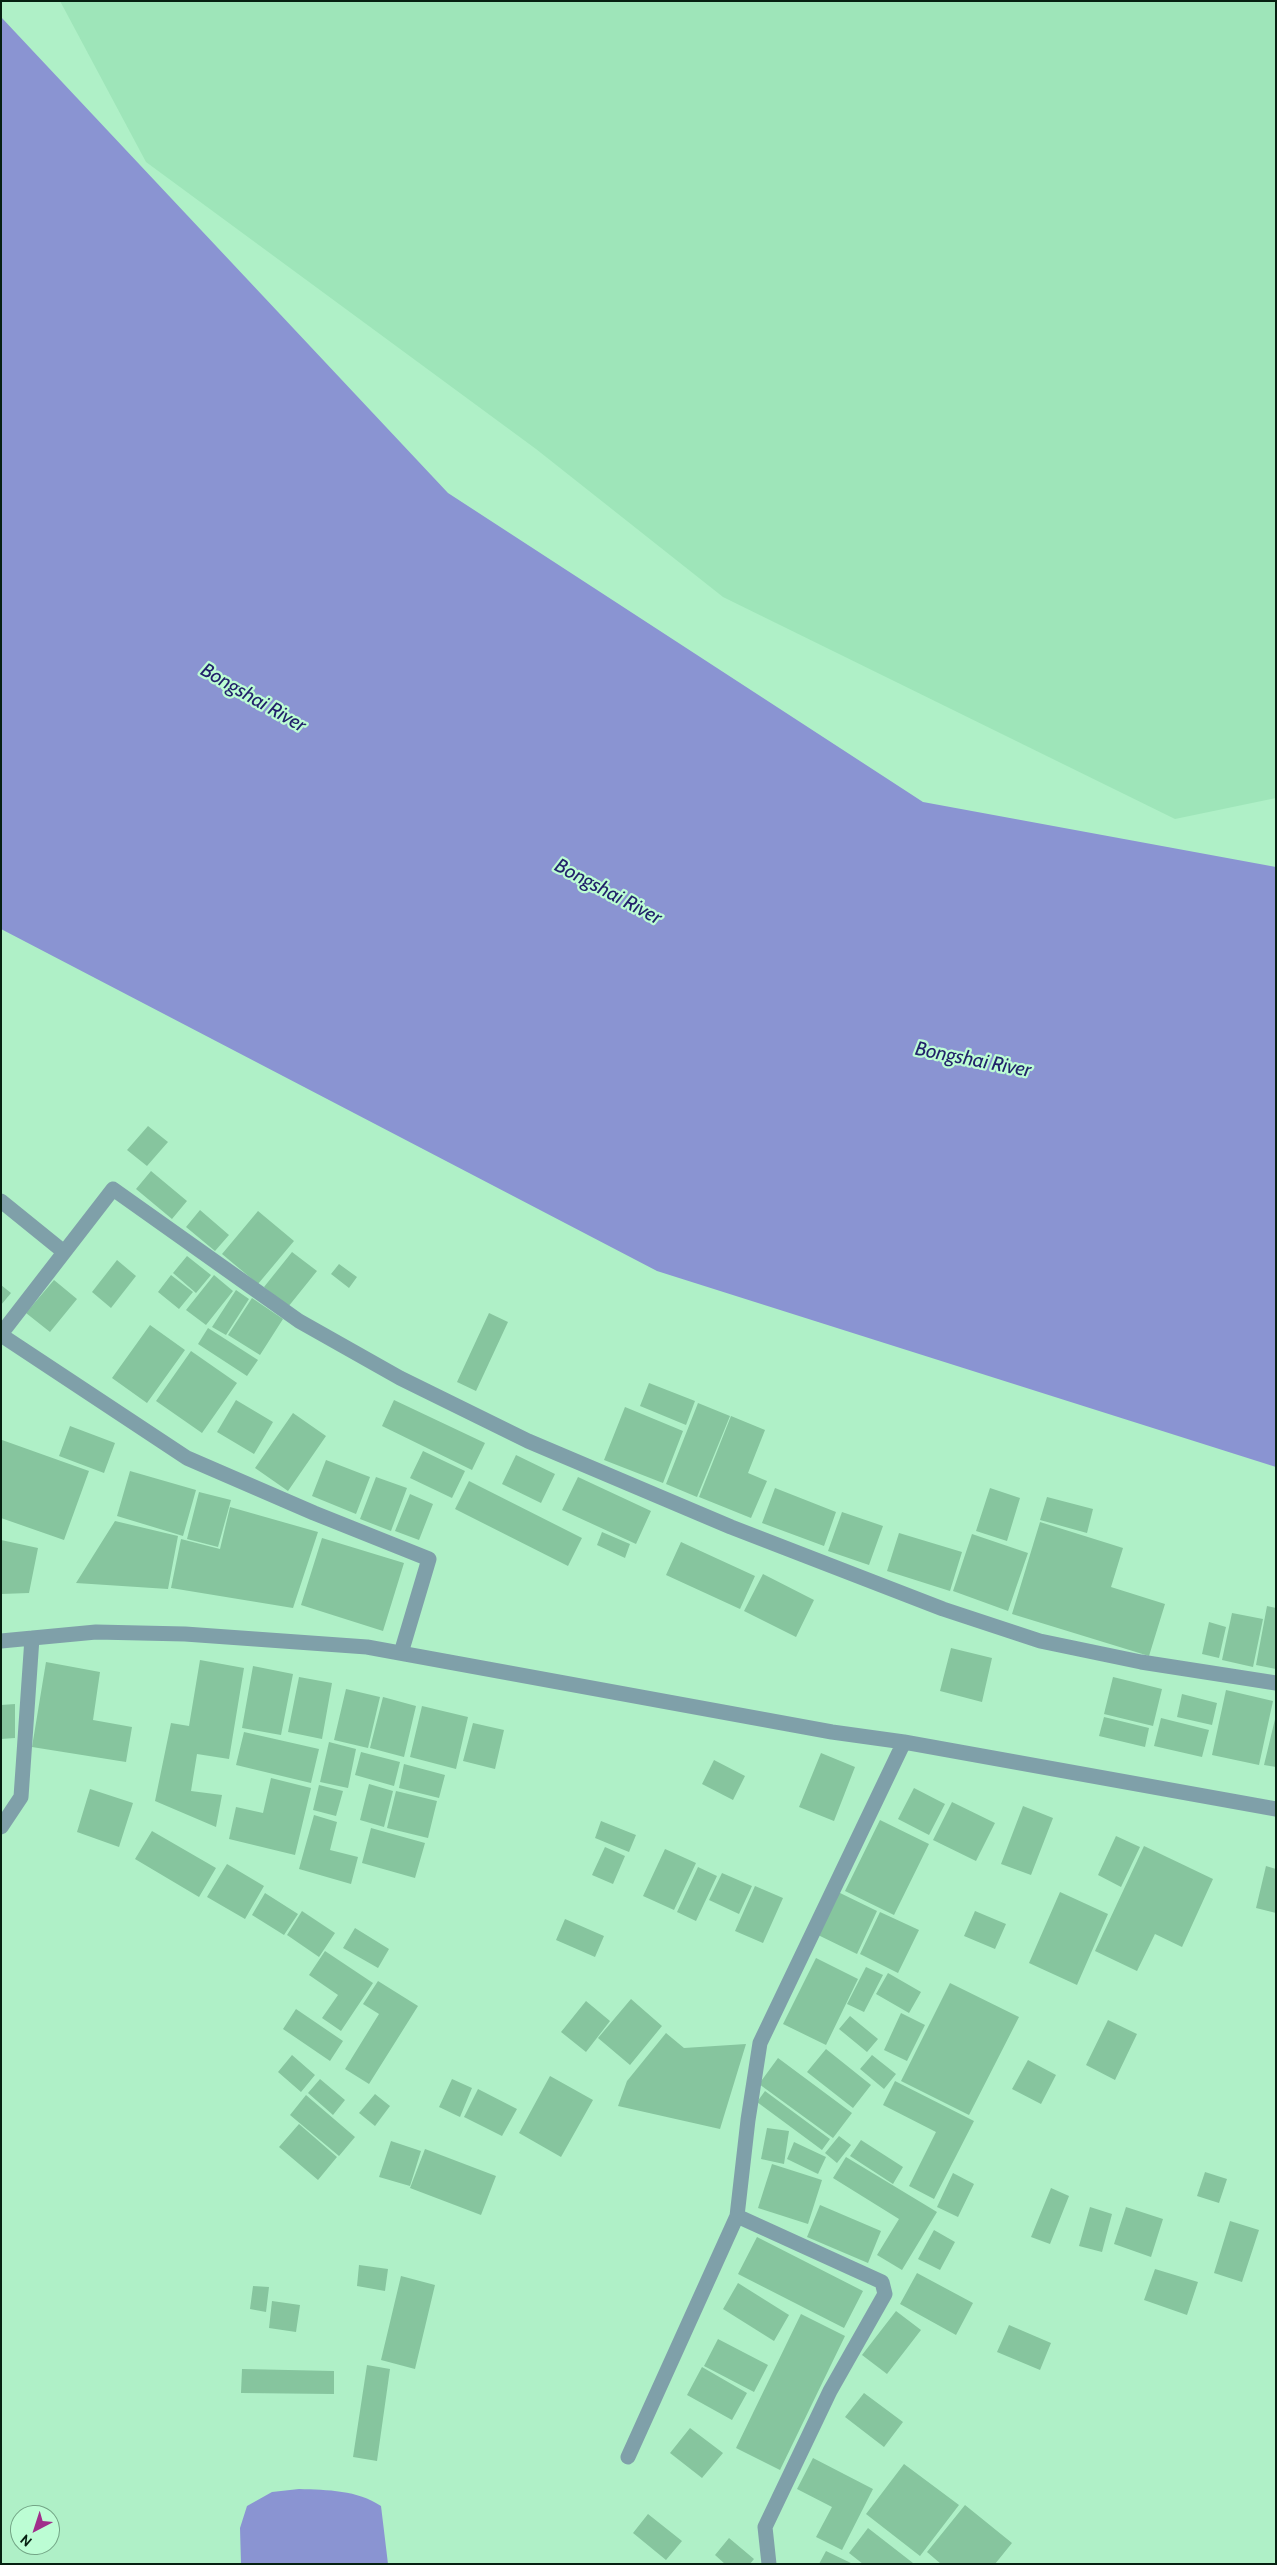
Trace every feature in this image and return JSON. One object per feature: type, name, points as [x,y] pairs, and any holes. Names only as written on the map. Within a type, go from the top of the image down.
[{"type":"street","points":[[401,1654],[429,1559],[314,1513],[188,1458],[1,1334],[113,1189],[299,1321],[400,1378],[528,1441],[731,1527],[943,1609],[1040,1642],[1141,1662],[1276,1682]]},
{"type":"street","points":[[1,1201],[64,1252]]},
{"type":"street","points":[[1,1641],[96,1632],[185,1634],[367,1647],[832,1732],[904,1742],[1276,1809]]},
{"type":"street","points":[[1,1827],[21,1797],[32,1638]]},
{"type":"street","points":[[628,2457],[737,2216],[748,2120],[760,2043],[904,1742]]},
{"type":"street","points":[[737,2216],[882,2282],[885,2294],[830,2392],[764,2527],[769,2564]]},
{"type":"shaded area","points":[[60,1],[1276,1],[1276,798],[1175,819],[723,597],[536,449],[146,162]]},
{"type":"water","name":"Bongshai River","points":[[1,17],[448,493],[923,802],[1276,867],[1276,1467],[657,1271],[1,929]]},
{"type":"water","points":[[299,2489],[352,2494],[381,2506],[388,2564],[241,2564],[240,2528],[247,2506],[272,2492]]},
{"type":"building","points":[[148,1126],[168,1142],[147,1166],[127,1150]]},
{"type":"building","points":[[151,1171],[187,1201],[172,1219],[136,1189]]},
{"type":"building","points":[[200,1210],[229,1235],[215,1251],[186,1227]]},
{"type":"building","points":[[258,1211],[294,1241],[258,1284],[222,1254]]},
{"type":"building","points":[[292,1252],[317,1271],[288,1307],[264,1287]]},
{"type":"building","points":[[187,1256],[211,1275],[196,1293],[173,1273]]},
{"type":"building","points":[[117,1260],[136,1276],[111,1308],[92,1292]]},
{"type":"building","points":[[339,1264],[357,1277],[349,1288],[331,1274]]},
{"type":"building","points":[[171,1275],[193,1292],[179,1309],[158,1292]]},
{"type":"building","points":[[214,1275],[233,1291],[206,1325],[186,1310]]},
{"type":"building","points":[[54,1280],[77,1299],[50,1332],[26,1313]]},
{"type":"building","points":[[1,1285],[11,1293],[1,1305]]},
{"type":"building","points":[[236,1290],[249,1299],[226,1335],[212,1327]]},
{"type":"building","points":[[252,1298],[283,1319],[260,1355],[228,1335]]},
{"type":"building","points":[[489,1313],[508,1322],[476,1391],[457,1382]]},
{"type":"building","points":[[150,1325],[185,1350],[147,1403],[112,1378]]},
{"type":"building","points":[[208,1328],[258,1360],[247,1376],[198,1344]]},
{"type":"building","points":[[191,1351],[237,1383],[202,1433],[156,1401]]},
{"type":"building","points":[[649,1383],[695,1401],[686,1425],[640,1406]]},
{"type":"building","points":[[236,1400],[273,1422],[254,1454],[217,1432]]},
{"type":"building","points":[[394,1400],[485,1443],[472,1470],[382,1426]]},
{"type":"building","points":[[698,1403],[730,1416],[697,1497],[666,1484]]},
{"type":"building","points":[[625,1407],[683,1431],[663,1483],[604,1460]]},
{"type":"building","points":[[293,1413],[326,1436],[288,1491],[255,1468]]},
{"type":"building","points":[[731,1416],[765,1430],[748,1473],[767,1481],[751,1518],[699,1497]]},
{"type":"building","points":[[70,1426],[115,1443],[104,1473],[59,1456]]},
{"type":"building","points":[[2,1440],[89,1471],[64,1540],[1,1518]]},
{"type":"building","points":[[423,1451],[465,1471],[452,1498],[410,1478]]},
{"type":"building","points":[[516,1455],[555,1474],[541,1503],[502,1484]]},
{"type":"building","points":[[326,1460],[370,1477],[356,1514],[312,1496]]},
{"type":"building","points":[[130,1471],[196,1490],[183,1536],[117,1516]]},
{"type":"building","points":[[376,1477],[407,1488],[391,1531],[360,1519]]},
{"type":"building","points":[[578,1477],[651,1511],[636,1544],[562,1510]]},
{"type":"building","points":[[469,1481],[582,1538],[568,1566],[455,1509]]},
{"type":"building","points":[[775,1488],[836,1512],[824,1546],[762,1523]]},
{"type":"building","points":[[990,1488],[1020,1498],[1007,1541],[976,1531]]},
{"type":"building","points":[[199,1492],[231,1500],[218,1547],[187,1539]]},
{"type":"building","points":[[410,1494],[433,1504],[419,1540],[395,1531]]},
{"type":"building","points":[[1047,1497],[1093,1509],[1087,1533],[1040,1520]]},
{"type":"building","points":[[230,1507],[318,1532],[293,1608],[171,1588],[181,1539],[220,1549]]},
{"type":"building","points":[[842,1512],[883,1526],[869,1565],[828,1551]]},
{"type":"building","points":[[115,1521],[178,1536],[168,1589],[76,1583]]},
{"type":"building","points":[[1040,1522],[1123,1548],[1111,1587],[1165,1604],[1149,1656],[1012,1614]]},
{"type":"building","points":[[602,1532],[630,1544],[625,1558],[597,1545]]},
{"type":"building","points":[[899,1533],[962,1552],[950,1591],[887,1571]]},
{"type":"building","points":[[972,1534],[1028,1553],[1008,1611],[953,1591]]},
{"type":"building","points":[[322,1538],[404,1563],[383,1631],[301,1605]]},
{"type":"building","points":[[1,1540],[38,1548],[29,1593],[1,1594]]},
{"type":"building","points":[[681,1542],[755,1576],[740,1609],[666,1575]]},
{"type":"building","points":[[763,1574],[814,1600],[796,1637],[744,1611]]},
{"type":"building","points":[[1267,1606],[1276,1608],[1276,1669],[1256,1665]]},
{"type":"building","points":[[1232,1613],[1263,1619],[1253,1667],[1222,1660]]},
{"type":"building","points":[[1209,1622],[1226,1627],[1219,1658],[1202,1654]]},
{"type":"building","points":[[951,1648],[992,1658],[982,1702],[940,1691]]},
{"type":"building","points":[[200,1660],[244,1668],[229,1759],[197,1754],[191,1791],[222,1795],[216,1827],[155,1801],[171,1723],[189,1726]]},
{"type":"building","points":[[46,1662],[100,1672],[93,1720],[132,1727],[126,1762],[32,1747]]},
{"type":"building","points":[[253,1666],[293,1674],[281,1735],[242,1728]]},
{"type":"building","points":[[299,1677],[332,1683],[322,1739],[288,1732]]},
{"type":"building","points":[[1113,1677],[1162,1689],[1153,1726],[1104,1714]]},
{"type":"building","points":[[346,1689],[380,1697],[368,1748],[334,1740]]},
{"type":"building","points":[[1226,1690],[1273,1701],[1259,1765],[1212,1755]]},
{"type":"building","points":[[1182,1694],[1217,1703],[1212,1725],[1177,1717]]},
{"type":"building","points":[[383,1697],[416,1706],[404,1757],[370,1748]]},
{"type":"building","points":[[15,1704],[15,1738],[1,1739],[1,1705]]},
{"type":"building","points":[[422,1706],[468,1717],[456,1769],[410,1757]]},
{"type":"building","points":[[1276,1715],[1276,1767],[1264,1765]]},
{"type":"building","points":[[1104,1717],[1149,1728],[1145,1747],[1099,1736]]},
{"type":"building","points":[[1161,1718],[1209,1730],[1202,1757],[1154,1746]]},
{"type":"building","points":[[473,1723],[504,1730],[495,1769],[463,1761]]},
{"type":"building","points":[[244,1732],[319,1749],[311,1783],[236,1765]]},
{"type":"building","points":[[329,1742],[356,1749],[348,1788],[320,1782]]},
{"type":"building","points":[[361,1752],[400,1762],[394,1786],[355,1775]]},
{"type":"building","points":[[821,1753],[855,1767],[834,1821],[799,1807]]},
{"type":"building","points":[[714,1760],[745,1776],[733,1800],[702,1784]]},
{"type":"building","points":[[404,1764],[445,1775],[439,1798],[399,1788]]},
{"type":"building","points":[[271,1778],[311,1788],[295,1855],[229,1839],[236,1807],[263,1813]]},
{"type":"building","points":[[369,1784],[393,1791],[384,1827],[360,1820]]},
{"type":"building","points":[[319,1785],[343,1791],[336,1816],[313,1810]]},
{"type":"building","points":[[914,1788],[945,1804],[929,1835],[898,1819]]},
{"type":"building","points":[[90,1789],[133,1803],[119,1847],[77,1832]]},
{"type":"building","points":[[396,1791],[437,1801],[428,1838],[387,1828]]},
{"type":"building","points":[[952,1802],[995,1823],[976,1861],[933,1840]]},
{"type":"building","points":[[1023,1806],[1053,1818],[1031,1875],[1001,1864]]},
{"type":"building","points":[[314,1815],[337,1822],[330,1850],[358,1857],[351,1884],[299,1869]]},
{"type":"building","points":[[880,1820],[929,1844],[894,1915],[845,1891]]},
{"type":"building","points":[[601,1821],[636,1835],[629,1852],[595,1838]]},
{"type":"building","points":[[371,1828],[425,1843],[415,1878],[362,1863]]},
{"type":"building","points":[[152,1831],[216,1868],[199,1897],[135,1859]]},
{"type":"building","points":[[1116,1836],[1140,1847],[1121,1887],[1098,1875]]},
{"type":"building","points":[[1144,1846],[1213,1879],[1182,1947],[1155,1934],[1137,1971],[1095,1951]]},
{"type":"building","points":[[605,1847],[625,1856],[613,1884],[592,1875]]},
{"type":"building","points":[[665,1849],[696,1863],[674,1910],[643,1896]]},
{"type":"building","points":[[227,1864],[264,1886],[245,1919],[207,1897]]},
{"type":"building","points":[[1266,1866],[1276,1869],[1276,1913],[1256,1908]]},
{"type":"building","points":[[698,1867],[717,1876],[696,1921],[677,1912]]},
{"type":"building","points":[[722,1873],[752,1886],[739,1914],[709,1900]]},
{"type":"building","points":[[755,1886],[783,1898],[763,1943],[735,1931]]},
{"type":"building","points":[[838,1892],[877,1911],[857,1954],[818,1935]]},
{"type":"building","points":[[1060,1892],[1108,1914],[1077,1985],[1029,1963]]},
{"type":"building","points":[[265,1893],[298,1914],[284,1935],[252,1915]]},
{"type":"building","points":[[302,1911],[335,1933],[319,1957],[287,1935]]},
{"type":"building","points":[[975,1911],[1006,1924],[995,1949],[964,1936]]},
{"type":"building","points":[[880,1912],[919,1930],[898,1973],[860,1954]]},
{"type":"building","points":[[565,1919],[604,1936],[595,1957],[556,1940]]},
{"type":"building","points":[[355,1928],[389,1949],[378,1968],[343,1948]]},
{"type":"building","points":[[325,1951],[373,1983],[341,2031],[322,2018],[338,1995],[309,1975]]},
{"type":"building","points":[[816,1958],[858,1979],[826,2045],[783,2024]]},
{"type":"building","points":[[866,1967],[883,1975],[864,2012],[847,2004]]},
{"type":"building","points":[[888,1973],[921,1992],[909,2013],[876,1994]]},
{"type":"building","points":[[378,1981],[418,2006],[369,2084],[345,2069],[379,2014],[363,2004]]},
{"type":"building","points":[[950,1983],[1019,2017],[969,2115],[901,2081]]},
{"type":"building","points":[[631,1999],[662,2026],[630,2065],[598,2038]]},
{"type":"building","points":[[586,2001],[610,2021],[586,2052],[561,2032]]},
{"type":"building","points":[[296,2009],[343,2041],[330,2061],[283,2029]]},
{"type":"building","points":[[901,2013],[925,2025],[907,2061],[884,2050]]},
{"type":"building","points":[[850,2016],[878,2039],[867,2052],[839,2029]]},
{"type":"building","points":[[1108,2020],[1137,2034],[1115,2080],[1086,2065]]},
{"type":"building","points":[[666,2033],[684,2048],[746,2044],[720,2129],[618,2106],[627,2081]]},
{"type":"building","points":[[826,2049],[871,2085],[853,2108],[807,2072]]},
{"type":"building","points":[[292,2055],[315,2075],[301,2092],[278,2072]]},
{"type":"building","points":[[872,2055],[896,2074],[884,2089],[860,2069]]},
{"type":"building","points":[[778,2058],[852,2113],[833,2138],[759,2084]]},
{"type":"building","points":[[1028,2060],[1056,2075],[1041,2104],[1012,2089]]},
{"type":"building","points":[[550,2076],[593,2100],[561,2157],[519,2133]]},
{"type":"building","points":[[320,2079],[345,2100],[333,2115],[308,2093]]},
{"type":"building","points":[[452,2079],[472,2088],[460,2117],[439,2107]]},
{"type":"building","points":[[895,2081],[974,2121],[934,2199],[909,2186],[936,2132],[883,2105]]},
{"type":"building","points":[[478,2089],[517,2109],[502,2136],[464,2117]]},
{"type":"building","points":[[765,2091],[830,2139],[822,2150],[757,2102]]},
{"type":"building","points":[[375,2094],[390,2106],[375,2126],[359,2113]]},
{"type":"building","points":[[306,2095],[355,2137],[339,2156],[290,2115]]},
{"type":"building","points":[[299,2124],[337,2157],[318,2180],[279,2147]]},
{"type":"building","points":[[767,2128],[789,2131],[784,2164],[761,2159]]},
{"type":"building","points":[[839,2136],[851,2145],[837,2163],[825,2153]]},
{"type":"building","points":[[861,2140],[903,2167],[893,2184],[850,2156]]},
{"type":"building","points":[[391,2141],[421,2151],[410,2186],[379,2177]]},
{"type":"building","points":[[794,2142],[826,2157],[818,2174],[787,2159]]},
{"type":"building","points":[[425,2149],[496,2176],[481,2215],[410,2188]]},
{"type":"building","points":[[846,2157],[937,2212],[902,2270],[877,2255],[899,2219],[833,2178]]},
{"type":"building","points":[[772,2164],[822,2180],[808,2224],[758,2208]]},
{"type":"building","points":[[1205,2172],[1227,2179],[1219,2203],[1197,2196]]},
{"type":"building","points":[[953,2173],[974,2184],[958,2217],[937,2207]]},
{"type":"building","points":[[1051,2188],[1069,2196],[1050,2244],[1031,2237]]},
{"type":"building","points":[[820,2205],[881,2231],[868,2263],[807,2237]]},
{"type":"building","points":[[1090,2207],[1112,2214],[1102,2252],[1079,2246]]},
{"type":"building","points":[[1126,2207],[1163,2219],[1151,2257],[1114,2244]]},
{"type":"building","points":[[1230,2221],[1259,2230],[1242,2282],[1214,2273]]},
{"type":"building","points":[[934,2230],[955,2242],[940,2270],[918,2259]]},
{"type":"building","points":[[757,2237],[863,2291],[844,2328],[738,2274]]},
{"type":"building","points":[[359,2265],[388,2269],[385,2291],[357,2286]]},
{"type":"building","points":[[1155,2269],[1198,2282],[1187,2315],[1144,2300]]},
{"type":"building","points":[[917,2273],[973,2303],[956,2335],[900,2304]]},
{"type":"building","points":[[401,2276],[435,2285],[415,2369],[381,2360]]},
{"type":"building","points":[[738,2283],[789,2315],[774,2341],[723,2309]]},
{"type":"building","points":[[253,2286],[269,2287],[266,2312],[250,2309]]},
{"type":"building","points":[[272,2301],[300,2305],[296,2332],[269,2328]]},
{"type":"building","points":[[896,2311],[921,2330],[887,2374],[862,2355]]},
{"type":"building","points":[[801,2314],[845,2336],[780,2470],[736,2448]]},
{"type":"building","points":[[1009,2325],[1051,2343],[1040,2370],[997,2352]]},
{"type":"building","points":[[718,2339],[768,2365],[754,2392],[704,2366]]},
{"type":"building","points":[[367,2365],[390,2369],[377,2461],[353,2457]]},
{"type":"building","points":[[702,2367],[747,2393],[732,2420],[687,2395]]},
{"type":"building","points":[[242,2369],[334,2371],[334,2394],[241,2393]]},
{"type":"building","points":[[864,2393],[903,2422],[884,2447],[845,2417]]},
{"type":"building","points":[[690,2428],[723,2453],[702,2478],[670,2453]]},
{"type":"building","points":[[813,2458],[873,2489],[842,2550],[816,2537],[832,2507],[797,2489]]},
{"type":"building","points":[[904,2464],[959,2505],[920,2556],[866,2514]]},
{"type":"building","points":[[965,2505],[1012,2543],[995,2564],[941,2564],[927,2552]]},
{"type":"building","points":[[648,2514],[682,2541],[666,2560],[633,2533]]},
{"type":"building","points":[[868,2528],[913,2564],[863,2564],[849,2553]]},
{"type":"building","points":[[729,2538],[754,2559],[750,2564],[725,2564],[715,2555]]},
{"type":"building","points":[[826,2551],[853,2564],[819,2564]]}]
